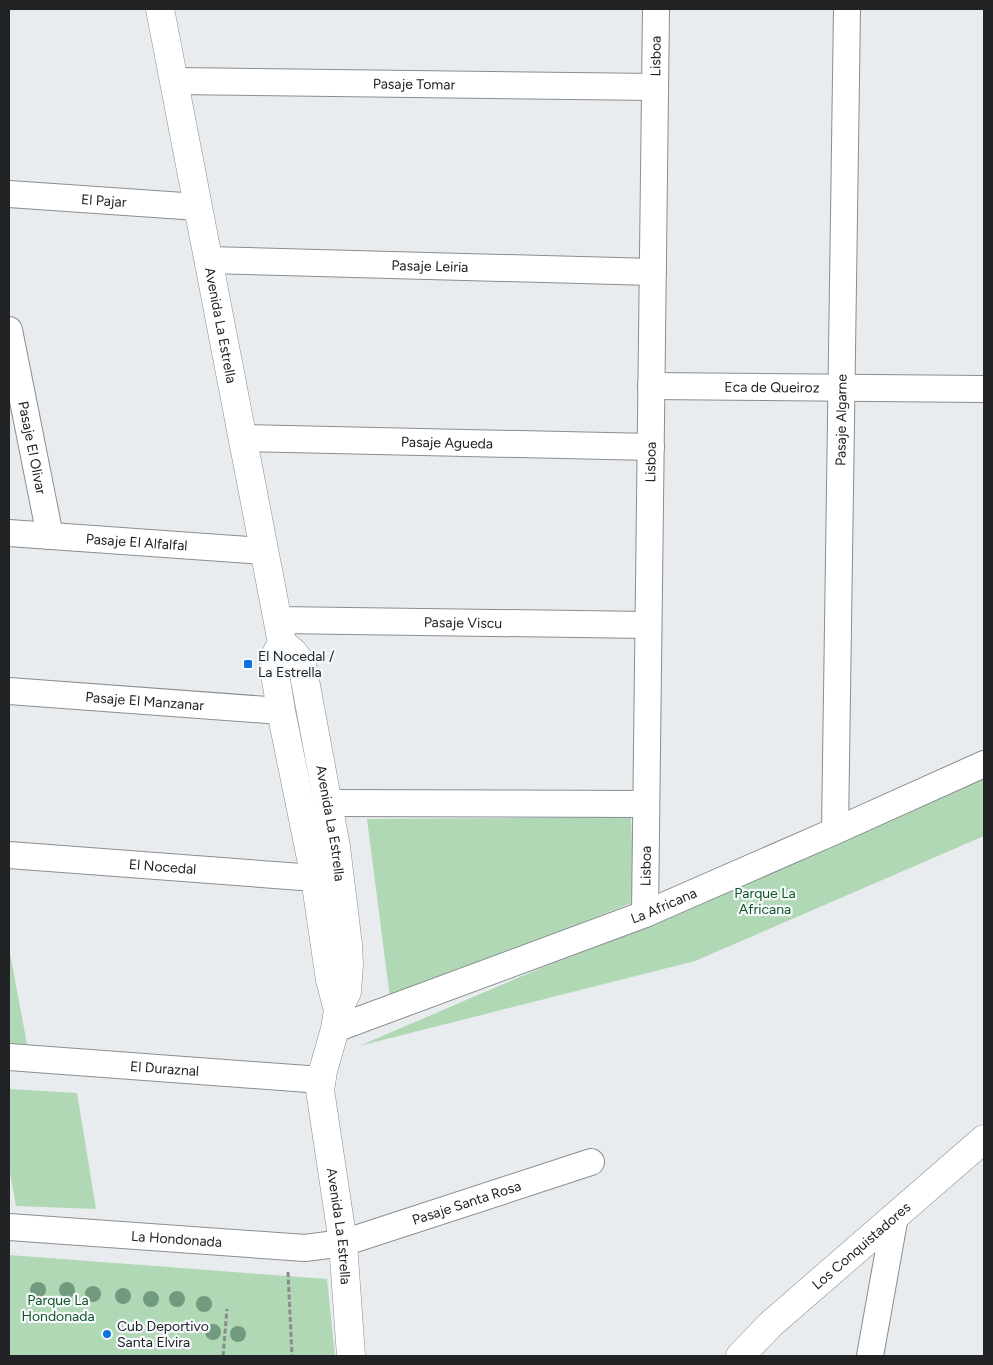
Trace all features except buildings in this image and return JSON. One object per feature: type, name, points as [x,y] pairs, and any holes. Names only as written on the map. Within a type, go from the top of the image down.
[{"type":"main road","name":"Avenida La Estrella","points":[[160,9],[280,632],[274,667],[281,711],[315,878],[336,1019]]},
{"type":"main road","name":"Avenida La Estrella","points":[[280,632],[302,664],[336,847],[348,945],[347,992],[336,1019],[321,1080],[321,1100],[342,1243],[351,1356]]},
{"type":"main road","name":"Los Conquistadores","points":[[740,1356],[771,1324],[984,1139]]},
{"type":"street","name":"Lisboa","points":[[645,914],[656,9]]},
{"type":"street","name":"Pasaje Algarne","points":[[834,831],[847,9]]},
{"type":"street","name":"Pasaje Tomar","points":[[174,81],[655,87]]},
{"type":"street","name":"El Pajar","points":[[9,194],[198,207]]},
{"type":"street","name":"Pasaje Leiria","points":[[208,260],[653,272]]},
{"type":"street","name":"Pasaje El Olivar","points":[[9,330],[50,536]]},
{"type":"street","name":"Eca de Queiroz","points":[[651,386],[984,389]]},
{"type":"street","name":"Pasaje Agueda","points":[[243,438],[650,447]]},
{"type":"street","name":"Pasaje El Alfalfal","points":[[9,533],[264,551]]},
{"type":"street","name":"Pasaje Viscu","points":[[280,632],[648,624]]},
{"type":"street","name":"Pasaje El Manzanar","points":[[9,691],[281,711]]},
{"type":"street","name":"La Africana","points":[[336,1019],[645,914],[984,764]]},
{"type":"street","points":[[328,803],[646,804]]},
{"type":"street","name":"El Nocedal","points":[[9,855],[315,878]]},
{"type":"street","name":"El Duraznal","points":[[9,1057],[321,1080]]},
{"type":"street","name":"Pasaje Santa Rosa","points":[[342,1243],[592,1162]]},
{"type":"street","points":[[870,1356],[895,1216]]},
{"type":"street","name":"La Hondonada","points":[[9,1227],[305,1248],[342,1243]]},
{"type":"path","points":[[223,1356],[227,1309]]},
{"type":"green space","name":"Parque La Africana","points":[[984,778],[984,836],[695,961],[359,1046]]},
{"type":"green space","points":[[631,817],[634,902],[390,998],[367,819]]},
{"type":"green space","points":[[9,948],[28,1049],[9,1048]]},
{"type":"green space","points":[[9,1089],[77,1093],[96,1209],[16,1206],[9,1168]]},
{"type":"green space","name":"Parque La Hondonada","points":[[9,1255],[327,1279],[335,1356],[9,1356]]},
{"type":"place","name":"El Nocedal / La Estrella","points":[[248,664]]},
{"type":"place","name":"Cub Deportivo Santa Elvira","points":[[107,1334]]}]
